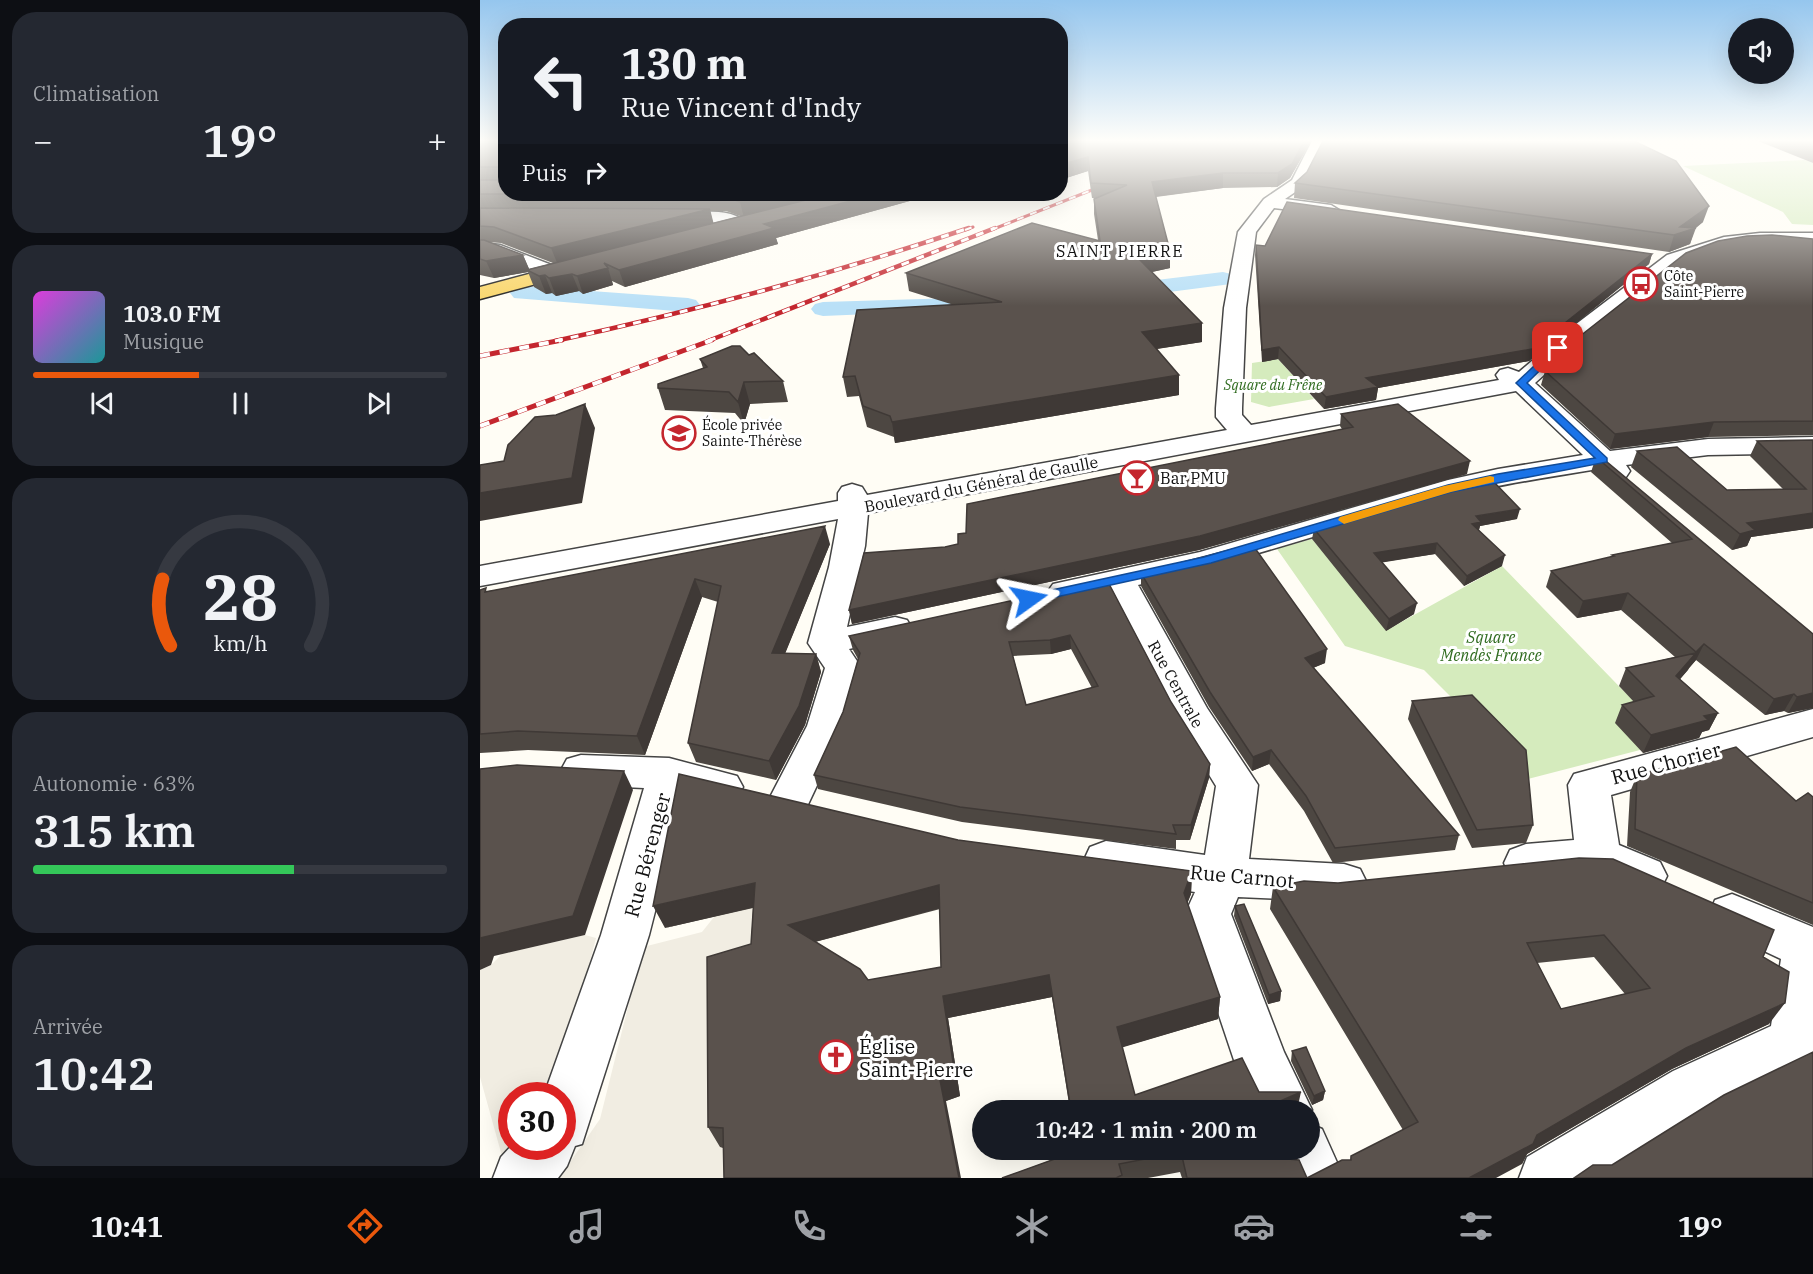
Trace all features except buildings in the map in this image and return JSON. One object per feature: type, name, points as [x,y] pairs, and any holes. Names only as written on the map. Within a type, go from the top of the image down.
[{"type":"main road","points":[[694,237],[760,220]]},
{"type":"main road","points":[[480,293],[589,264]]},
{"type":"street","points":[[1240,429],[1229,417],[1234,308],[1247,232],[1270,201],[1278,196]]},
{"type":"street","points":[[1270,201],[1353,214]]},
{"type":"street","points":[[656,218],[726,218],[740,225]]},
{"type":"street","points":[[1639,490],[1514,379],[1543,360],[1628,295],[1658,263],[1719,244],[1744,239],[1813,238]]},
{"type":"street","points":[[480,249],[493,249],[555,273]]},
{"type":"street","name":"Boulevard du Général de Gaulle","points":[[480,576],[853,500],[1514,379]]},
{"type":"street","points":[[1037,597],[1206,560],[1448,489],[1498,477],[1603,460],[1708,447],[1813,445]]},
{"type":"street","points":[[540,768],[669,774],[805,807],[843,667],[826,643],[853,531],[853,500]]},
{"type":"street","name":"Boulevard du Général de Gaulle","points":[[480,559],[853,500]]},
{"type":"street","name":"Rue Centrale","points":[[1119,579],[1192,716],[1237,785],[1224,877]]},
{"type":"street","points":[[826,643],[920,623]]},
{"type":"street","name":"Rue Chorier","points":[[1598,856],[1589,785],[1813,723]]},
{"type":"street","name":"Rue Bérenger","points":[[576,1082],[625,935],[669,774]]},
{"type":"street","name":"Rue Carnot","points":[[1068,855],[1224,877],[1334,884],[1379,879]]},
{"type":"street","points":[[1483,868],[1598,856],[1810,948],[1795,1042],[1692,1090],[1548,1178]]},
{"type":"street","points":[[1224,877],[1208,914],[1263,1066],[1279,1100]]},
{"type":"street","points":[[522,1178],[536,1160]]},
{"type":"street","points":[[1307,1160],[1315,1178]]},
{"type":"green space","points":[[1748,196],[1813,196],[1813,225],[1792,224],[1783,212]]},
{"type":"green space","name":"Square du Frêne","points":[[1278,359],[1314,399],[1269,407],[1251,402],[1252,363]]},
{"type":"green space","name":"Square Mendès France","points":[[1312,539],[1387,630],[1502,566],[1646,714],[1640,750],[1520,781],[1467,713],[1424,670],[1345,646],[1277,549]]},
{"type":"shaded area","points":[[764,905],[734,1149],[735,1178],[559,1178],[572,1160],[576,1160],[576,1154],[600,1119],[643,947],[702,932],[714,917]]},
{"type":"shaded area","points":[[585,935],[596,938],[559,1082],[498,1082],[498,1142],[480,1077],[480,970],[491,965],[502,954]]},
{"type":"waterway","points":[[1115,292],[1223,279]]},
{"type":"waterway","points":[[522,293],[688,305]]},
{"type":"waterway","points":[[823,309],[956,305]]},
{"type":"railway","points":[[1068,199],[1077,196]]},
{"type":"railway","points":[[991,230],[1064,201]]},
{"type":"railway","points":[[965,230],[973,227]]},
{"type":"railway","points":[[555,341],[764,290],[867,261],[969,228]]},
{"type":"railway","points":[[708,341],[995,228]]},
{"type":"railway","points":[[480,356],[562,340]]},
{"type":"railway","points":[[480,426],[712,340]]},
{"type":"slow traffic","points":[[1344,520],[1490,479]]},
{"type":"place","name":"Côte Saint-Pierre","points":[[1641,284]]},
{"type":"place","name":"École privée Sainte-Thérèse","points":[[679,433]]},
{"type":"place","name":"Bar PMU","points":[[1137,478]]},
{"type":"place","name":"Église Saint-Pierre","points":[[836,1057]]},
{"type":"district","name":"SAINT PIERRE","points":[[1120,251]]},
{"type":"route","points":[[1029,599],[1206,560],[1448,489],[1498,477],[1603,460],[1521,383],[1558,348]]}]
